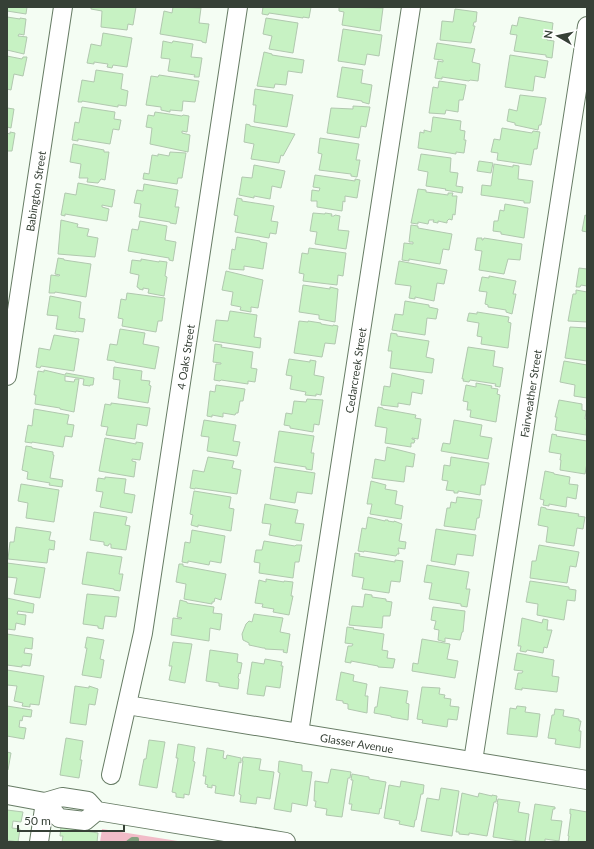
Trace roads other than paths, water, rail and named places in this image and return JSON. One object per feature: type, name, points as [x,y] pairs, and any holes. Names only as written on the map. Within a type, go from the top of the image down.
[{"type":"street","name":"Babington Street","points":[[7,376],[63,7]]},
{"type":"street","name":"4 Oaks Street","points":[[111,775],[143,633],[238,7]]},
{"type":"street","name":"Cedarcreek Street","points":[[299,733],[410,7]]},
{"type":"street","name":"Fairweather Street","points":[[473,761],[587,26]]},
{"type":"street","name":"Glasser Avenue","points":[[127,706],[587,780]]},
{"type":"street","points":[[7,794],[45,802],[62,797],[88,801],[97,811],[286,842]]},
{"type":"street","points":[[39,842],[45,802]]},
{"type":"waterway","points":[[128,842],[132,839],[137,839],[137,842]]}]
